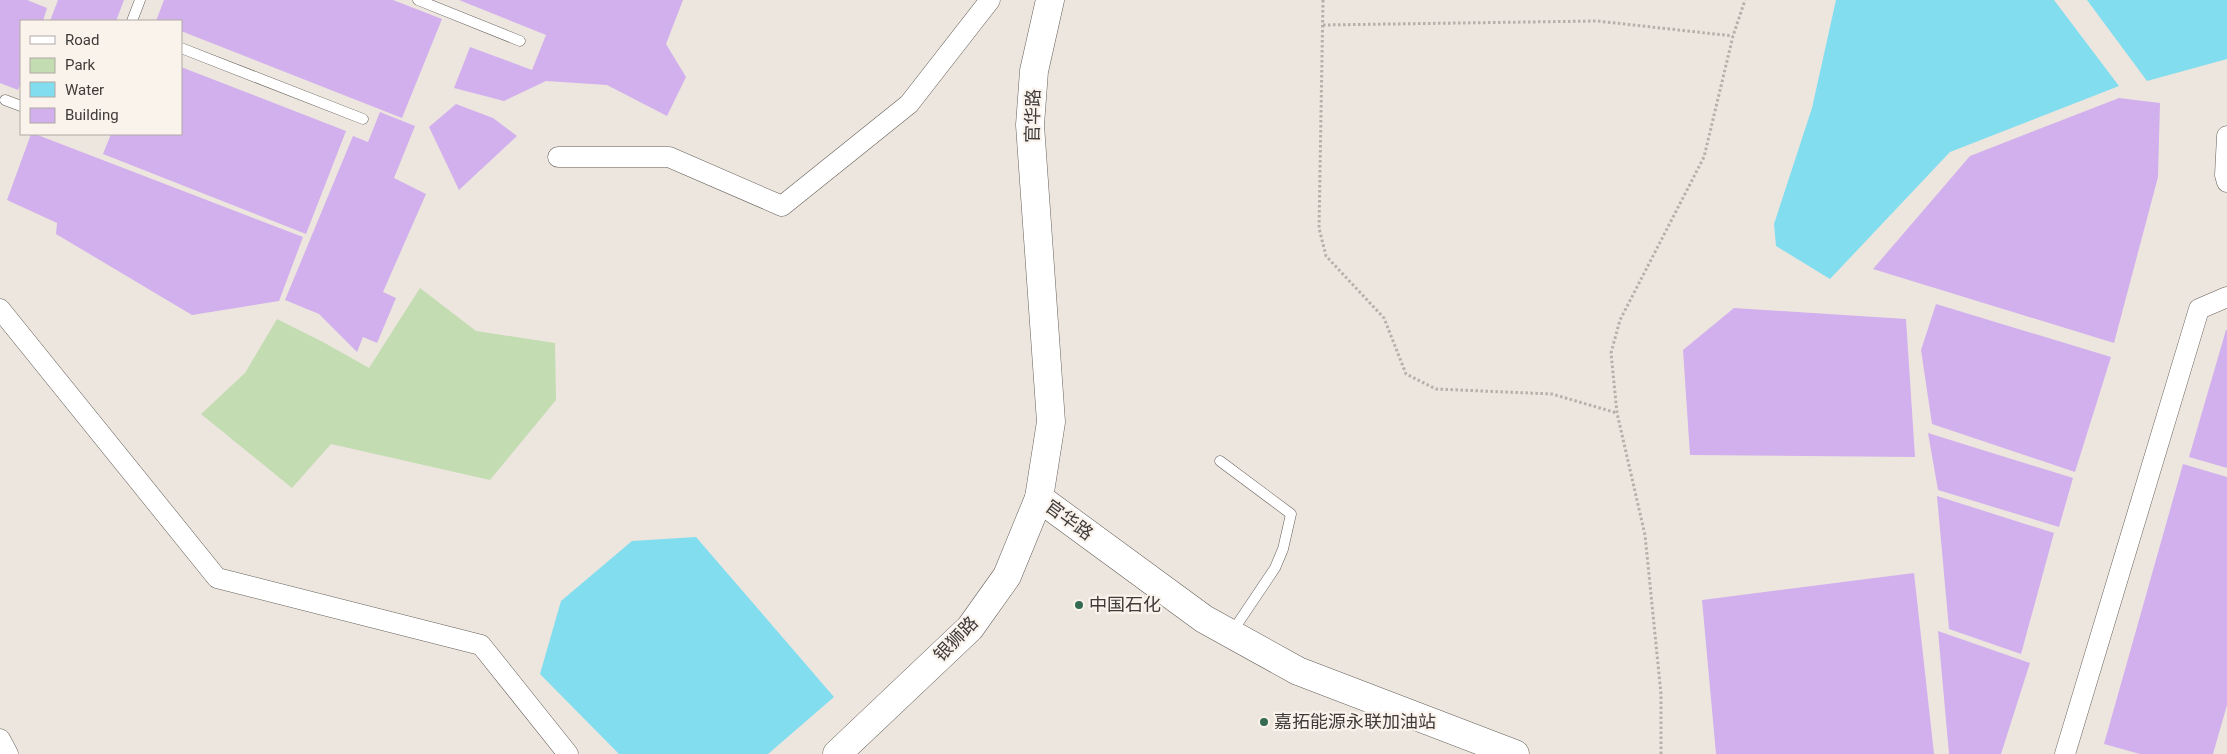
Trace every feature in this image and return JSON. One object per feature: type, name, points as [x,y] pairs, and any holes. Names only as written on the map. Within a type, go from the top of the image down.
[{"type":"main road","name":"官华路","points":[[1050,0],[1034,71],[1030,125],[1051,422],[1039,498],[1204,619],[1298,671],[1516,754]]},
{"type":"main road","name":"银狮路","points":[[837,754],[970,628],[1007,576],[1039,498]]},
{"type":"street","points":[[558,157],[669,157],[782,206],[909,104],[990,0]]},
{"type":"street","points":[[2227,136],[2224,175],[2227,182]]},
{"type":"street","points":[[2065,754],[2200,309],[2227,297]]},
{"type":"street","points":[[0,309],[217,578],[481,645],[568,754]]},
{"type":"street","points":[[0,739],[8,754]]},
{"type":"lane","points":[[132,20],[140,0]]},
{"type":"lane","points":[[418,0],[520,42]]},
{"type":"lane","points":[[182,48],[363,119]]},
{"type":"lane","points":[[5,100],[20,106]]},
{"type":"lane","points":[[1220,461],[1291,514],[1283,549],[1275,568],[1230,634]]},
{"type":"path","points":[[1323,0],[1319,228],[1326,256],[1384,318],[1406,374],[1436,389],[1552,394],[1617,412]]},
{"type":"path","points":[[1660,754],[1661,694],[1645,535],[1617,412],[1611,353],[1620,320],[1704,157],[1733,36],[1745,0]]},
{"type":"path","points":[[1323,25],[1597,21],[1733,36]]},
{"type":"green space","points":[[420,288],[476,331],[555,343],[556,400],[490,480],[331,444],[292,488],[201,414],[245,373],[277,319],[369,368]]},
{"type":"water","points":[[1836,0],[2054,0],[2119,86],[1950,152],[1830,279],[1776,246],[1774,224],[1812,108]]},
{"type":"water","points":[[2087,0],[2227,0],[2227,59],[2147,81]]},
{"type":"water","points":[[696,537],[834,697],[768,754],[619,754],[540,674],[561,601],[632,541]]},
{"type":"building","points":[[0,0],[27,0],[47,8],[43,20],[20,20],[20,85],[18,90],[0,83]]},
{"type":"building","points":[[58,0],[124,0],[116,20],[50,20]]},
{"type":"building","points":[[164,0],[393,0],[442,19],[402,118],[182,31],[182,20],[156,20]]},
{"type":"building","points":[[459,0],[683,0],[666,44],[686,77],[667,116],[607,85],[546,81],[504,101],[454,88],[470,47],[532,70],[546,35]]},
{"type":"building","points":[[182,67],[346,131],[306,234],[103,154],[111,135],[182,135]]},
{"type":"building","points":[[2119,98],[2160,103],[2158,177],[2114,343],[1873,269],[1970,156]]},
{"type":"building","points":[[456,104],[493,118],[517,136],[459,190],[429,127]]},
{"type":"building","points":[[380,112],[415,126],[394,178],[426,194],[383,292],[396,298],[377,343],[363,337],[357,352],[319,314],[285,300],[353,136],[368,142]]},
{"type":"building","points":[[31,135],[38,135],[303,237],[279,301],[192,315],[56,234],[57,223],[7,200]]},
{"type":"building","points":[[1936,304],[2111,357],[2075,472],[1932,424],[1921,350]]},
{"type":"building","points":[[1734,308],[1906,319],[1915,457],[1690,455],[1683,350]]},
{"type":"building","points":[[2227,330],[2227,468],[2189,457]]},
{"type":"building","points":[[1928,433],[2073,478],[2059,527],[1938,490]]},
{"type":"building","points":[[2183,464],[2227,477],[2227,705],[2213,754],[2140,754],[2104,744]]},
{"type":"building","points":[[1937,496],[2054,533],[2021,654],[1949,629]]},
{"type":"building","points":[[1914,573],[1934,754],[1716,754],[1702,600]]},
{"type":"building","points":[[1938,631],[2030,663],[2001,754],[1949,754]]},
{"type":"place","name":"中国石化","points":[[1079,605]]},
{"type":"place","name":"嘉拓能源永联加油站","points":[[1264,722]]}]
